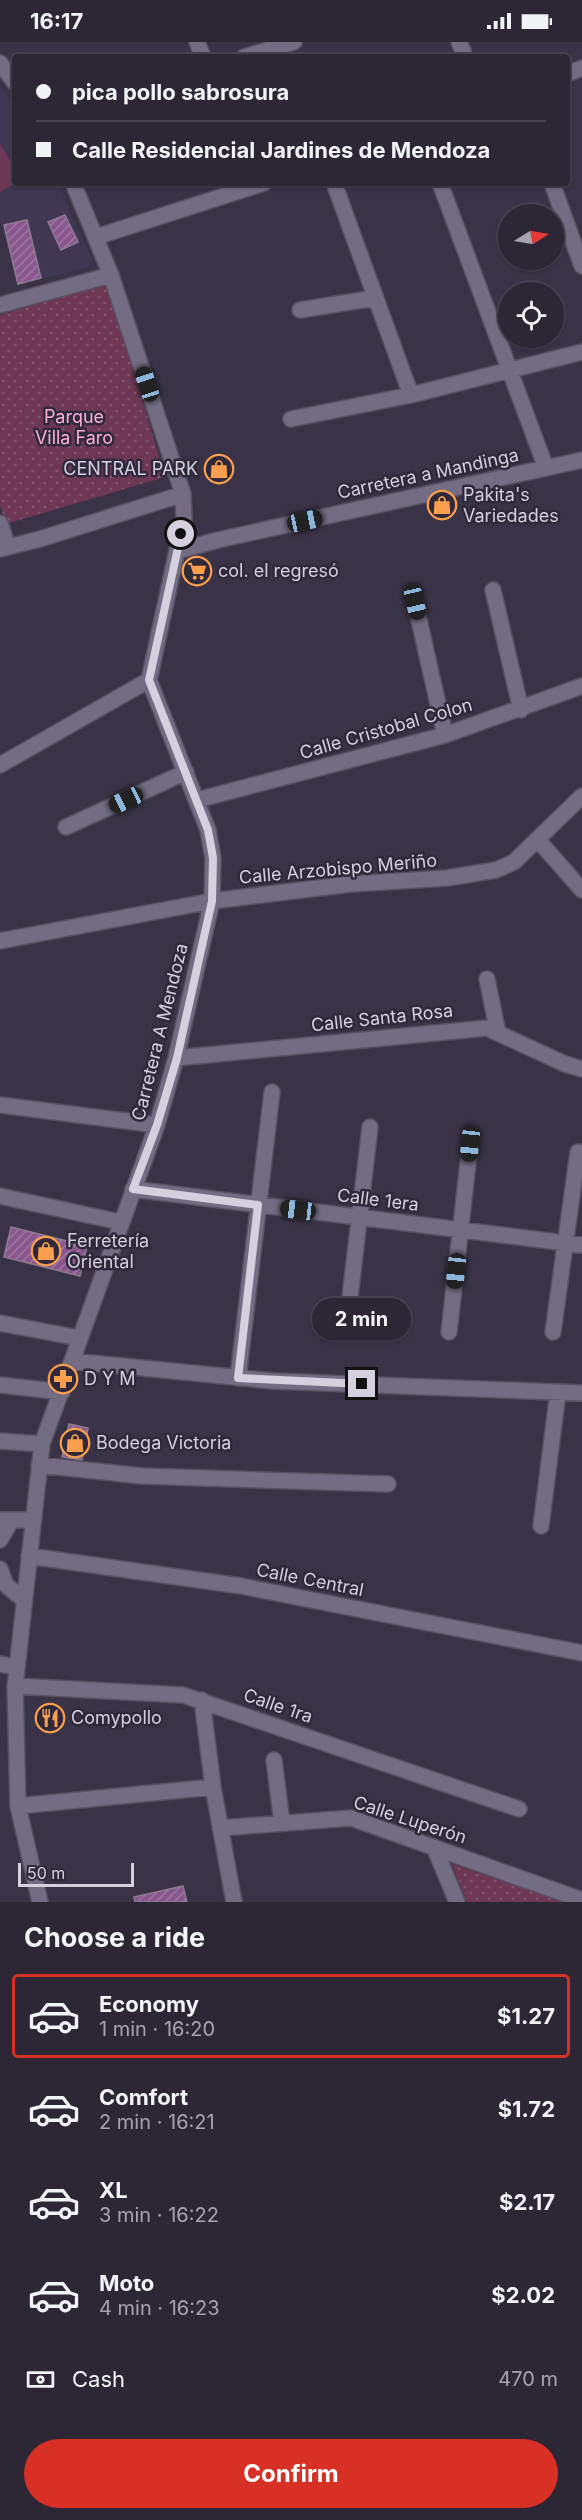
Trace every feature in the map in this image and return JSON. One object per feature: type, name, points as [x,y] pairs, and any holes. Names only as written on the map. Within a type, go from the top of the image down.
[{"type":"street","points":[[254,54],[294,42]]},
{"type":"street","points":[[0,63],[12,79]]},
{"type":"street","points":[[0,765],[149,680],[184,518],[183,494],[111,275],[74,186]]},
{"type":"street","points":[[96,237],[255,186]]},
{"type":"street","points":[[335,186],[411,395]]},
{"type":"street","points":[[441,186],[546,468]]},
{"type":"street","points":[[553,186],[582,266]]},
{"type":"street","points":[[0,305],[111,275]]},
{"type":"street","points":[[300,310],[375,298]]},
{"type":"street","points":[[291,419],[411,395],[582,352]]},
{"type":"street","name":"Carretera a Mandinga","points":[[177,551],[582,460]]},
{"type":"street","points":[[0,523],[4,548],[183,494]]},
{"type":"street","points":[[493,590],[521,710]]},
{"type":"street","points":[[415,602],[445,735]]},
{"type":"street","name":"Carretera A Mendoza","points":[[40,1902],[18,1806],[15,1686],[42,1444],[120,1222],[157,1125],[177,1058],[212,901],[213,858],[208,830],[149,680]]},
{"type":"street","name":"Calle Cristobal Colon","points":[[198,800],[445,735],[521,710],[582,686]]},
{"type":"street","points":[[66,827],[186,772]]},
{"type":"street","name":"Calle Arzobispo Meriño","points":[[0,941],[212,901],[351,884],[447,878],[486,872],[514,862],[582,796]]},
{"type":"street","points":[[538,840],[582,890]]},
{"type":"street","points":[[487,979],[498,1032]]},
{"type":"street","name":"Calle Santa Rosa","points":[[177,1058],[487,1028],[565,1064],[582,1069]]},
{"type":"street","points":[[238,1378],[272,1092]]},
{"type":"street","points":[[0,1105],[157,1125]]},
{"type":"street","points":[[346,1331],[370,1127]]},
{"type":"street","points":[[449,1332],[470,1144]]},
{"type":"street","points":[[553,1332],[578,1152]]},
{"type":"street","name":"Calle 1era","points":[[133,1189],[582,1245]]},
{"type":"street","points":[[0,1197],[120,1222]]},
{"type":"street","points":[[0,1323],[79,1338]]},
{"type":"street","points":[[72,1361],[238,1378],[582,1393]]},
{"type":"street","points":[[0,1385],[62,1392]]},
{"type":"street","points":[[541,1526],[558,1392]]},
{"type":"street","points":[[0,1441],[42,1444]]},
{"type":"street","points":[[39,1465],[142,1476],[388,1484]]},
{"type":"street","points":[[0,1540],[5,1521],[33,1520]]},
{"type":"street","name":"Calle Central","points":[[29,1556],[241,1586],[582,1653]]},
{"type":"street","points":[[0,1569],[6,1585],[24,1600]]},
{"type":"street","points":[[0,1664],[16,1667]]},
{"type":"street","name":"Calle 1ra","points":[[15,1686],[183,1695],[519,1809]]},
{"type":"street","points":[[202,1700],[213,1787],[234,1902]]},
{"type":"street","points":[[274,1760],[282,1823]]},
{"type":"street","points":[[18,1806],[213,1787]]},
{"type":"street","name":"Calle Luperón","points":[[220,1828],[351,1818],[582,1900]]},
{"type":"street","points":[[434,1847],[457,1902]]},
{"type":"shaded area","points":[[0,87],[12,103],[12,186],[58,186],[92,260],[88,267],[17,285],[0,219]]},
{"type":"green space","points":[[0,144],[12,164],[12,185],[0,192]]},
{"type":"green space","name":"Parque Villa Faro","points":[[108,283],[165,477],[6,524],[0,505],[0,315]]},
{"type":"green space","points":[[452,1864],[564,1902],[467,1902]]},
{"type":"building","points":[[65,215],[78,242],[61,250],[48,222]]},
{"type":"building","points":[[27,220],[41,278],[18,284],[4,225]]},
{"type":"building","name":"Ferretería Oriental","points":[[11,1227],[87,1246],[80,1276],[4,1257]]},
{"type":"building","name":"Bodega Victoria","points":[[69,1424],[88,1428],[82,1460],[62,1457]]},
{"type":"building","points":[[183,1886],[187,1902],[135,1902],[134,1897]]},
{"type":"place","name":"CENTRAL PARK","points":[[219,469]]},
{"type":"place","name":"Pakita's Variedades","points":[[442,505]]},
{"type":"place","name":"col. el regresó","points":[[197,571]]},
{"type":"place","name":"Ferretería Oriental","points":[[46,1251]]},
{"type":"place","name":"D Y M","points":[[63,1379]]},
{"type":"place","name":"Bodega Victoria","points":[[75,1443]]},
{"type":"place","name":"Comypollo","points":[[50,1718]]},
{"type":"route","points":[[181,534],[149,680],[208,830],[213,858],[214,884],[177,1058],[157,1125],[133,1189],[258,1205],[238,1378],[362,1384]]}]
